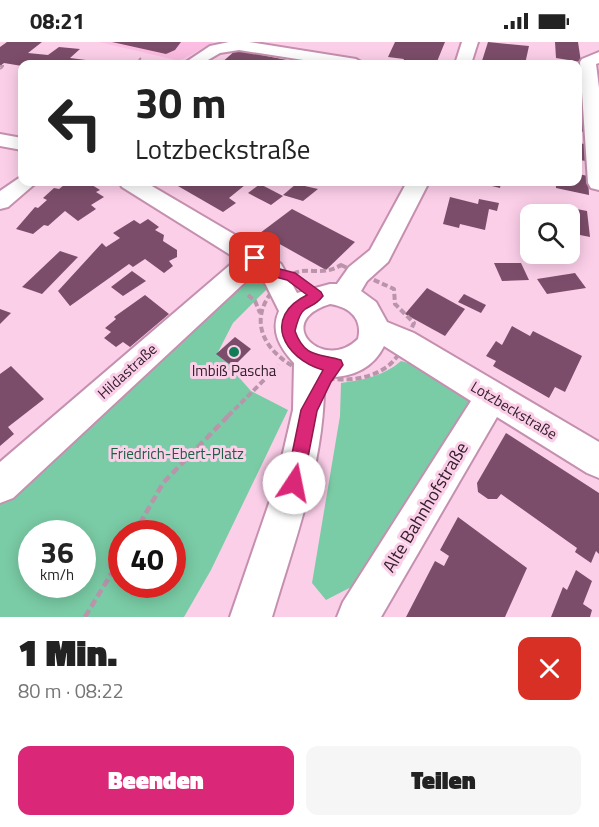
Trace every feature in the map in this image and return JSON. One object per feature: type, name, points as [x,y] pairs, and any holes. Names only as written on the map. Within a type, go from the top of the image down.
[{"type":"street","points":[[464,60],[470,42]]},
{"type":"street","points":[[197,60],[214,49],[238,45],[331,60]]},
{"type":"street","points":[[599,57],[588,62],[589,109],[599,183]]},
{"type":"street","points":[[0,140],[18,143]]},
{"type":"street","points":[[0,202],[21,186]]},
{"type":"street","name":"Lotzbeckstraße","points":[[136,186],[274,272],[361,299],[410,351],[492,396],[599,461]]},
{"type":"street","points":[[312,374],[361,357],[361,299],[416,186]]},
{"type":"street","points":[[274,272],[293,311]]},
{"type":"street","name":"Hildastraße","points":[[0,485],[274,272]]},
{"type":"street","points":[[251,617],[294,483],[312,374],[292,342],[288,331],[293,311],[299,304],[361,299]]},
{"type":"street","name":"Alte Bahnhofstraße","points":[[358,617],[492,396]]},
{"type":"path","points":[[142,520],[163,483],[251,391],[312,374],[359,378],[387,366],[410,351],[414,322],[395,303],[392,295],[394,289],[361,299],[341,265],[323,274],[301,270],[274,272],[261,314],[268,347],[312,374]]},
{"type":"path","points":[[85,617],[108,579]]},
{"type":"shaded area","points":[[99,42],[213,42],[182,60]]},
{"type":"green space","name":"Friedrich-Ebert-Platz","points":[[254,275],[270,286],[233,323],[217,354],[233,367],[251,391],[288,410],[211,570],[184,617],[0,617],[0,502]]},
{"type":"green space","points":[[401,361],[425,368],[473,396],[361,582],[326,600],[312,583],[340,416],[341,383],[380,374]]},
{"type":"building","points":[[7,42],[42,42],[28,53],[48,55],[59,47],[80,49],[70,58],[86,60],[18,60],[18,65],[4,63],[0,66],[0,47]]},
{"type":"building","points":[[112,42],[181,42],[175,50],[166,54]]},
{"type":"building","points":[[395,42],[445,42],[438,60],[404,60],[388,57]]},
{"type":"building","points":[[488,42],[529,46],[526,60],[482,60]]},
{"type":"building","points":[[555,42],[578,42],[581,60],[556,58]]},
{"type":"building","points":[[236,50],[287,60],[225,60]]},
{"type":"building","points":[[582,115],[584,115],[584,132],[582,132]]},
{"type":"building","points":[[582,144],[585,144],[587,161],[582,160]]},
{"type":"building","points":[[582,175],[588,176],[589,195],[556,188],[556,186],[582,186]]},
{"type":"building","points":[[63,186],[94,186],[100,190],[96,192],[104,197],[91,205],[96,209],[78,221],[65,211],[48,226],[44,225],[33,234],[16,229],[35,207],[38,208],[47,200],[43,198],[54,188],[59,189]]},
{"type":"building","points":[[178,186],[244,186],[229,198],[236,203],[223,212]]},
{"type":"building","points":[[257,186],[264,186],[283,196],[271,205],[248,193]]},
{"type":"building","points":[[294,186],[318,189],[303,201],[283,195]]},
{"type":"building","points":[[450,197],[478,204],[479,199],[499,203],[497,211],[489,209],[485,230],[460,224],[459,228],[443,224]]},
{"type":"building","points":[[292,209],[355,242],[326,270],[260,233]]},
{"type":"building","points":[[580,210],[587,211],[590,237],[580,235]]},
{"type":"building","points":[[148,219],[159,227],[155,230],[164,235],[163,241],[177,250],[177,257],[169,261],[173,266],[164,273],[145,259],[133,267],[129,264],[70,306],[58,291],[102,243],[106,247],[120,238],[113,233],[134,220],[140,224]]},
{"type":"building","points":[[60,251],[78,257],[42,294],[22,287]]},
{"type":"building","points":[[494,263],[520,263],[529,280],[502,281]]},
{"type":"building","points":[[132,271],[146,281],[123,296],[111,287]]},
{"type":"building","points":[[575,273],[586,288],[547,294],[537,279]]},
{"type":"building","points":[[427,288],[465,309],[445,336],[405,314]]},
{"type":"building","points":[[464,294],[486,305],[481,313],[458,302]]},
{"type":"building","points":[[145,295],[169,314],[130,347],[123,342],[116,347],[104,338],[111,332],[105,328],[116,319],[114,317]]},
{"type":"building","points":[[0,309],[11,313],[0,324]]},
{"type":"building","points":[[512,326],[530,336],[533,331],[582,356],[565,392],[555,387],[549,398],[493,366],[496,361],[486,356],[496,341],[502,345]]},
{"type":"building","name":"Imbiß Pascha","points":[[235,337],[251,349],[233,367],[216,354]]},
{"type":"building","points":[[11,366],[44,399],[8,427],[14,434],[0,446],[0,374]]},
{"type":"building","points":[[506,433],[599,493],[599,554],[596,551],[591,563],[575,552],[577,548],[501,494],[497,499],[488,499],[478,492],[477,483]]},
{"type":"building","points":[[458,517],[527,568],[505,617],[406,617],[435,561],[444,566],[449,556],[440,550]]},
{"type":"building","points":[[576,570],[592,581],[583,604],[592,610],[590,617],[551,617],[563,587],[567,590]]},
{"type":"place","name":"Imbiß Pascha","points":[[234,352]]},
{"type":"route","points":[[255,258],[272,271],[291,276],[317,296],[299,304],[293,311],[288,331],[292,342],[309,359],[322,364],[336,365],[326,377],[309,410],[294,483]]}]
